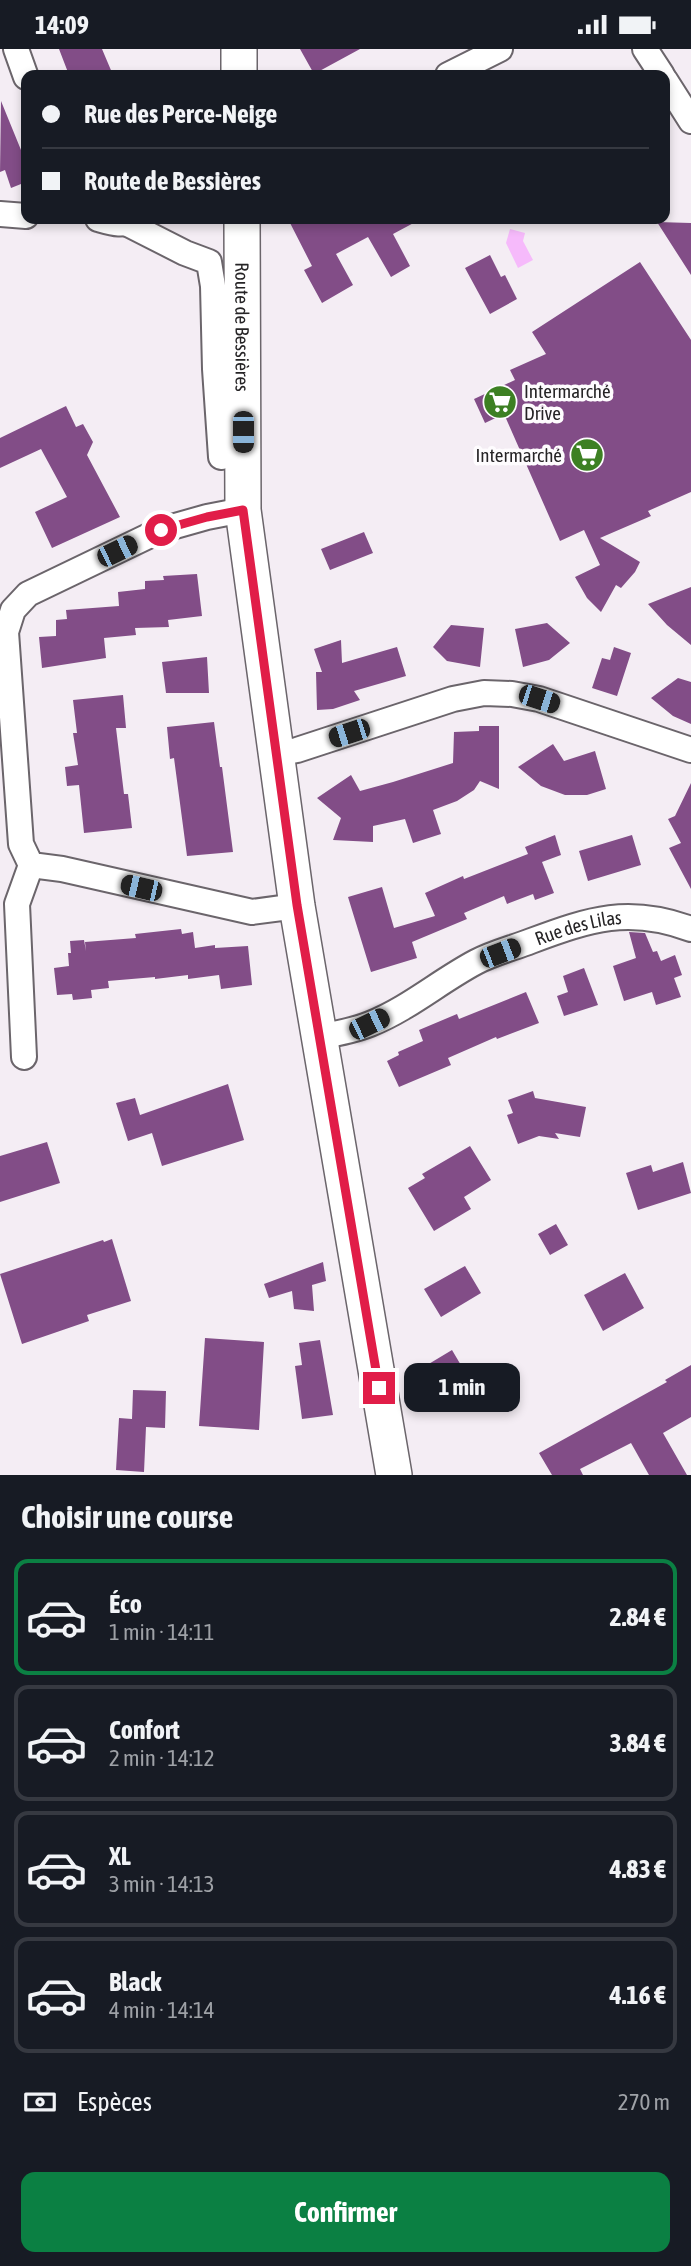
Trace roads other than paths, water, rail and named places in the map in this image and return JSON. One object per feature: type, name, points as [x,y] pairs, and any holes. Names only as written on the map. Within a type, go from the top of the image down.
[{"type":"main road","points":[[239,49],[239,70]]},
{"type":"main road","name":"Route de Bessières","points":[[242,224],[243,510],[297,905],[394,1475]]},
{"type":"street","points":[[16,49],[24,70]]},
{"type":"street","points":[[458,70],[500,49]]},
{"type":"street","points":[[645,49],[659,70]]},
{"type":"street","points":[[670,88],[691,121]]},
{"type":"street","points":[[0,213],[21,215]]},
{"type":"street","points":[[135,224],[185,253],[209,262],[213,286],[220,457]]},
{"type":"street","points":[[24,1057],[17,904],[31,865],[21,844],[6,632],[13,610],[28,594],[161,530],[243,510]]},
{"type":"street","points":[[276,754],[297,750],[453,699],[484,693],[539,699],[691,750]]},
{"type":"street","points":[[31,865],[62,869],[253,912],[297,905]]},
{"type":"street","name":"Rue des Lilas","points":[[318,1037],[339,1034],[369,1024],[394,1012],[478,961],[587,922],[625,916],[648,917],[691,929]]},
{"type":"place","name":"Intermarché Drive","points":[[500,402]]},
{"type":"place","name":"Intermarché","points":[[587,455]]}]
